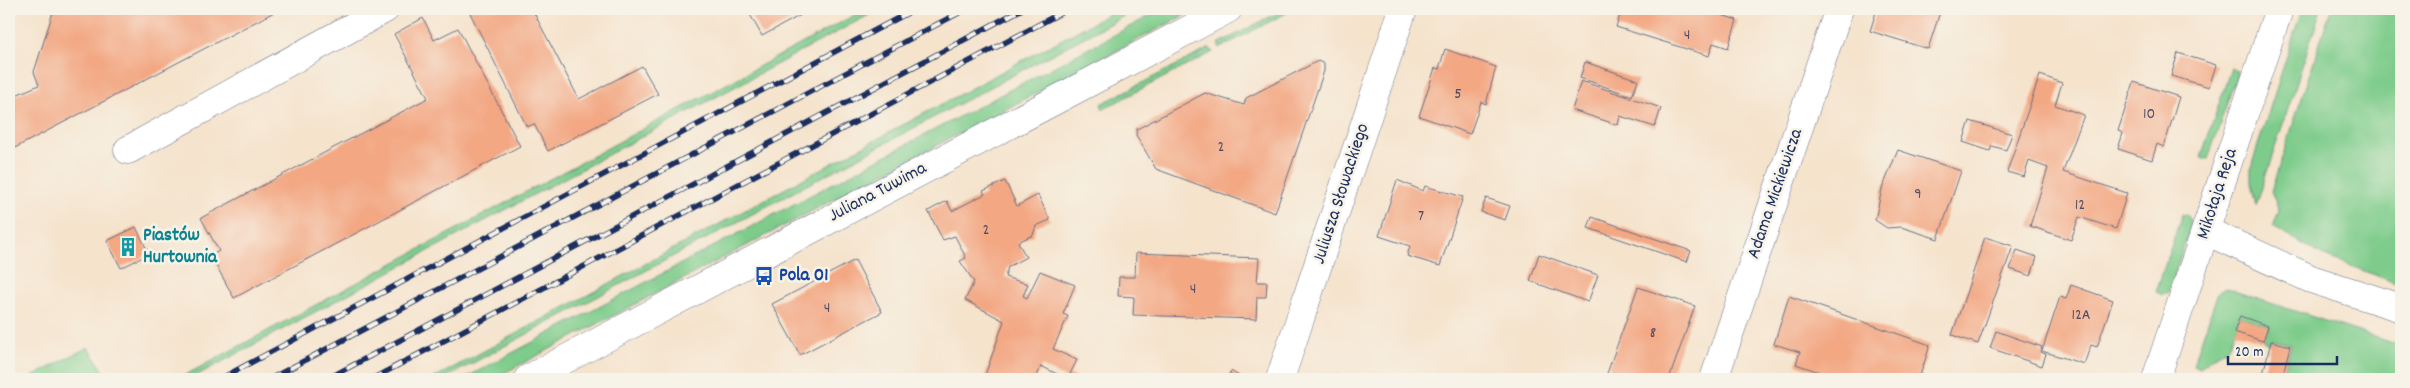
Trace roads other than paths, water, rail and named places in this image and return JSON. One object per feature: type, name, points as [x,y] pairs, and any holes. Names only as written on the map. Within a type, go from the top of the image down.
[{"type":"street","points":[[128,150],[386,9]]},
{"type":"street","name":"Juliana Tuwima","points":[[528,379],[1228,9]]},
{"type":"street","name":"Juliusza Słowackiego","points":[[1280,379],[1403,9]]},
{"type":"street","name":"Adama Mickiewicza","points":[[1714,379],[1839,9]]},
{"type":"street","name":"Mikołaja Reja","points":[[2156,379],[2279,9]]},
{"type":"street","points":[[2206,231],[2312,279],[2401,308]]},
{"type":"railway","points":[[220,379],[915,9]]},
{"type":"railway","points":[[270,379],[966,9]]},
{"type":"railway","points":[[327,379],[1022,9]]},
{"type":"railway","points":[[372,379],[1068,9]]},
{"type":"place","name":"Piastów Hurtownia","points":[[128,247]]},
{"type":"place","name":"Pola 01","points":[[764,276]]}]
